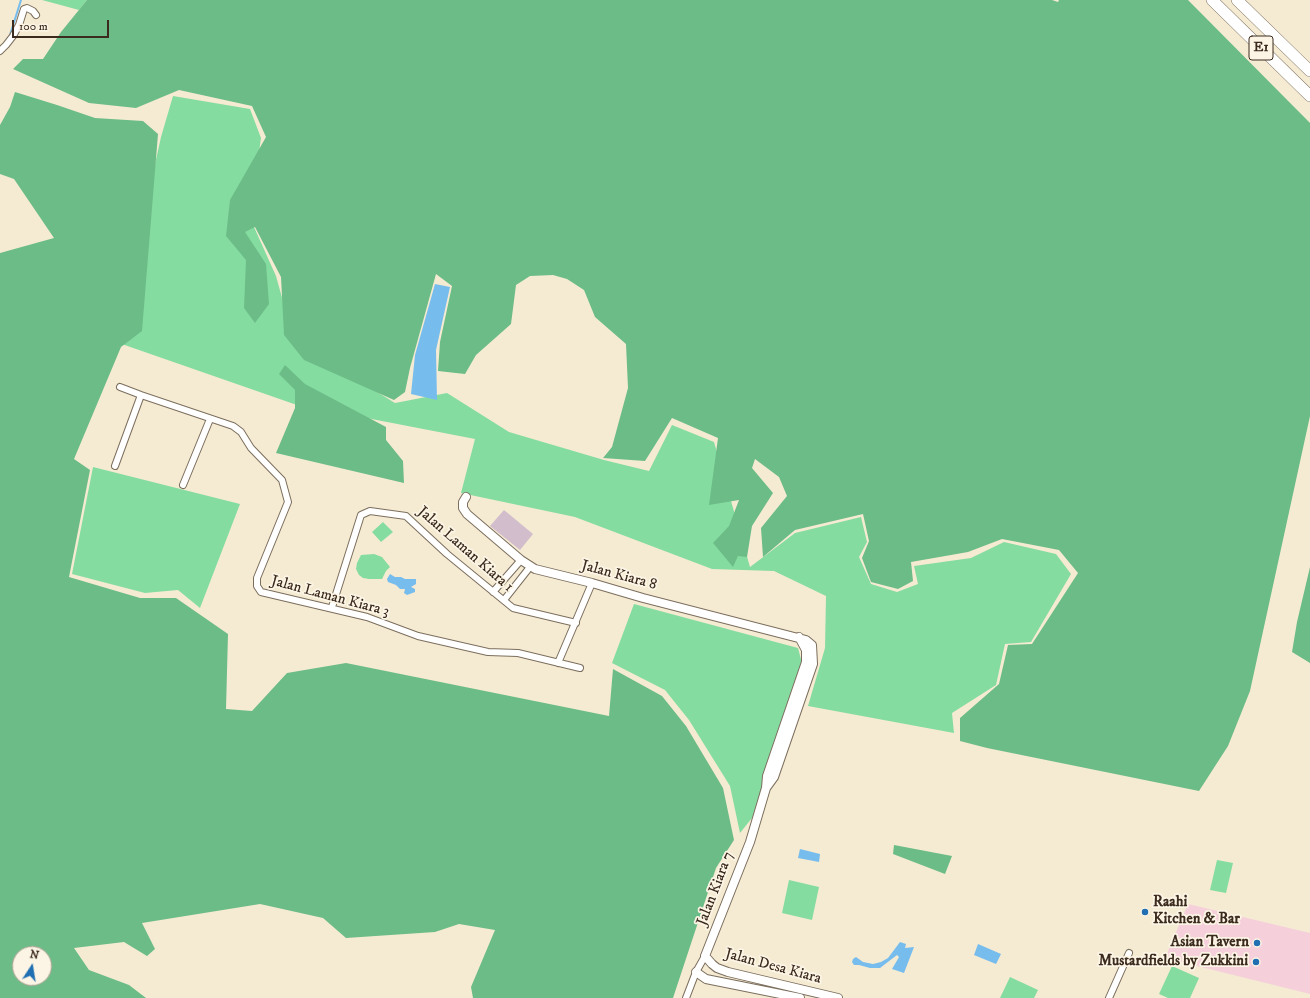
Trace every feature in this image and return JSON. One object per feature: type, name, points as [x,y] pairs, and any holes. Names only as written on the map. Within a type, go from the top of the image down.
[{"type":"highway","name":"E1","points":[[1212,0],[1310,96]]},
{"type":"highway","name":"E1","points":[[1237,0],[1310,71]]},
{"type":"street","points":[[0,51],[13,36],[19,25],[24,9],[28,8],[33,10],[36,16]]},
{"type":"street","name":"Jalan Laman Kiara 3","points":[[120,387],[233,426],[241,432],[251,448],[282,480],[288,502],[257,578],[257,586],[260,592],[332,607],[367,617],[426,638],[488,652],[518,653],[580,668]]},
{"type":"street","points":[[115,466],[141,395]]},
{"type":"street","points":[[184,485],[210,419]]},
{"type":"street","name":"Jalan Kiara 8","points":[[466,497],[463,502],[463,508],[467,514],[530,567],[643,598],[799,637],[812,645],[813,664],[774,777],[766,788]]},
{"type":"street","name":"Jalan Laman Kiara 1","points":[[332,607],[361,515],[370,511],[406,516],[447,554],[512,608],[576,623]]},
{"type":"street","points":[[493,592],[520,560]]},
{"type":"street","points":[[504,600],[530,567]]},
{"type":"street","points":[[558,663],[592,583]]},
{"type":"street","name":"Jalan Kiara 7","points":[[686,998],[696,972],[705,956],[750,842],[766,788]]},
{"type":"street","points":[[1109,998],[1128,953]]},
{"type":"street","name":"Jalan Desa Kiara","points":[[705,956],[717,968],[728,972],[838,998]]},
{"type":"street","name":"Jalan Desa Kiara","points":[[696,972],[706,979],[800,998]]},
{"type":"shaded area","points":[[504,510],[533,534],[520,550],[490,526]]},
{"type":"shaded area","points":[[1188,904],[1310,933],[1310,994],[1165,958]]},
{"type":"green space","points":[[42,0],[87,0],[79,10]]},
{"type":"green space","points":[[87,0],[1052,0],[1058,2],[1059,0],[1188,0],[1310,123],[1310,416],[1250,691],[1228,746],[1199,791],[987,748],[960,741],[960,718],[999,684],[1008,645],[1032,644],[1078,573],[1059,550],[1002,539],[968,552],[911,562],[913,581],[898,589],[871,582],[862,558],[869,541],[863,514],[795,530],[763,557],[761,528],[787,496],[779,477],[755,459],[752,468],[773,493],[752,526],[747,557],[738,556],[733,567],[713,543],[729,526],[739,500],[709,505],[718,438],[672,418],[645,461],[603,458],[612,447],[628,388],[626,344],[595,317],[584,290],[567,279],[553,275],[530,276],[516,285],[511,324],[476,355],[465,374],[438,371],[440,342],[452,286],[436,274],[410,368],[405,392],[394,400],[304,360],[284,335],[281,277],[255,227],[245,232],[266,264],[269,304],[255,323],[244,308],[246,260],[226,236],[230,200],[266,137],[252,106],[179,90],[136,108],[89,103],[13,69],[23,59],[43,59],[61,32]]},
{"type":"green space","points":[[15,92],[95,118],[143,121],[158,134],[142,331],[121,347],[74,459],[90,470],[69,577],[140,598],[176,598],[228,634],[226,709],[252,711],[287,673],[346,663],[609,716],[613,669],[662,696],[686,726],[723,788],[734,840],[716,868],[673,998],[473,998],[471,987],[495,930],[459,924],[435,932],[346,938],[323,918],[260,904],[142,923],[155,949],[147,956],[124,942],[74,948],[89,970],[129,985],[146,998],[0,998],[0,253],[54,238],[14,179],[0,174],[0,125],[10,107]]},
{"type":"green space","points":[[173,96],[250,109],[261,138],[250,218],[276,276],[294,341],[395,403],[447,393],[509,432],[604,460],[649,471],[672,425],[714,442],[750,567],[795,533],[861,517],[867,542],[859,557],[871,584],[897,592],[918,584],[914,566],[971,558],[1004,542],[1056,554],[1071,574],[1031,642],[1005,644],[996,685],[952,713],[954,733],[808,706],[825,648],[826,596],[774,571],[712,569],[575,517],[461,493],[475,439],[294,404],[116,342],[161,137]]},
{"type":"green space","points":[[285,365],[305,384],[386,427],[386,440],[403,461],[404,483],[276,453],[295,408],[295,390],[279,374]]},
{"type":"green space","points":[[93,467],[240,504],[200,608],[178,590],[145,593],[72,574]]},
{"type":"green space","points":[[383,522],[393,532],[381,542],[372,532]]},
{"type":"green space","points":[[374,554],[382,557],[390,567],[382,579],[363,578],[359,575],[356,569],[357,563],[361,555]]},
{"type":"green space","points":[[1310,567],[1310,663],[1292,652],[1297,622]]},
{"type":"green space","points":[[634,604],[798,648],[803,667],[752,818],[740,833],[730,786],[689,720],[665,690],[612,663]]},
{"type":"green space","points":[[894,845],[952,856],[945,874],[893,854]]},
{"type":"green space","points":[[1217,860],[1233,863],[1226,893],[1210,890]]},
{"type":"green space","points":[[789,880],[819,887],[812,920],[782,913]]},
{"type":"green space","points":[[1172,966],[1199,978],[1190,998],[1168,998],[1159,994]]},
{"type":"green space","points":[[1010,977],[1038,990],[1034,998],[1000,998]]},
{"type":"water","points":[[435,284],[450,287],[436,350],[437,400],[411,394],[415,355]]},
{"type":"water","points":[[390,574],[395,577],[405,579],[416,579],[416,584],[411,587],[415,589],[415,592],[407,595],[404,593],[405,589],[400,589],[396,585],[388,582],[387,579]]},
{"type":"water","points":[[800,849],[820,854],[819,862],[798,858]]},
{"type":"water","points":[[900,942],[906,944],[905,948],[914,947],[904,973],[892,969],[899,957],[897,955],[880,968],[854,965],[852,962],[856,957],[863,962],[873,964],[881,962],[888,958]]},
{"type":"water","points":[[978,944],[1001,954],[996,964],[974,955]]},
{"type":"waterway","points":[[10,35],[21,0]]},
{"type":"place","name":"Raahi Kitchen & Bar","points":[[1145,912]]},
{"type":"place","name":"Asian Tavern","points":[[1257,943]]},
{"type":"place","name":"Mustardfields by Zukkini","points":[[1256,962]]}]
